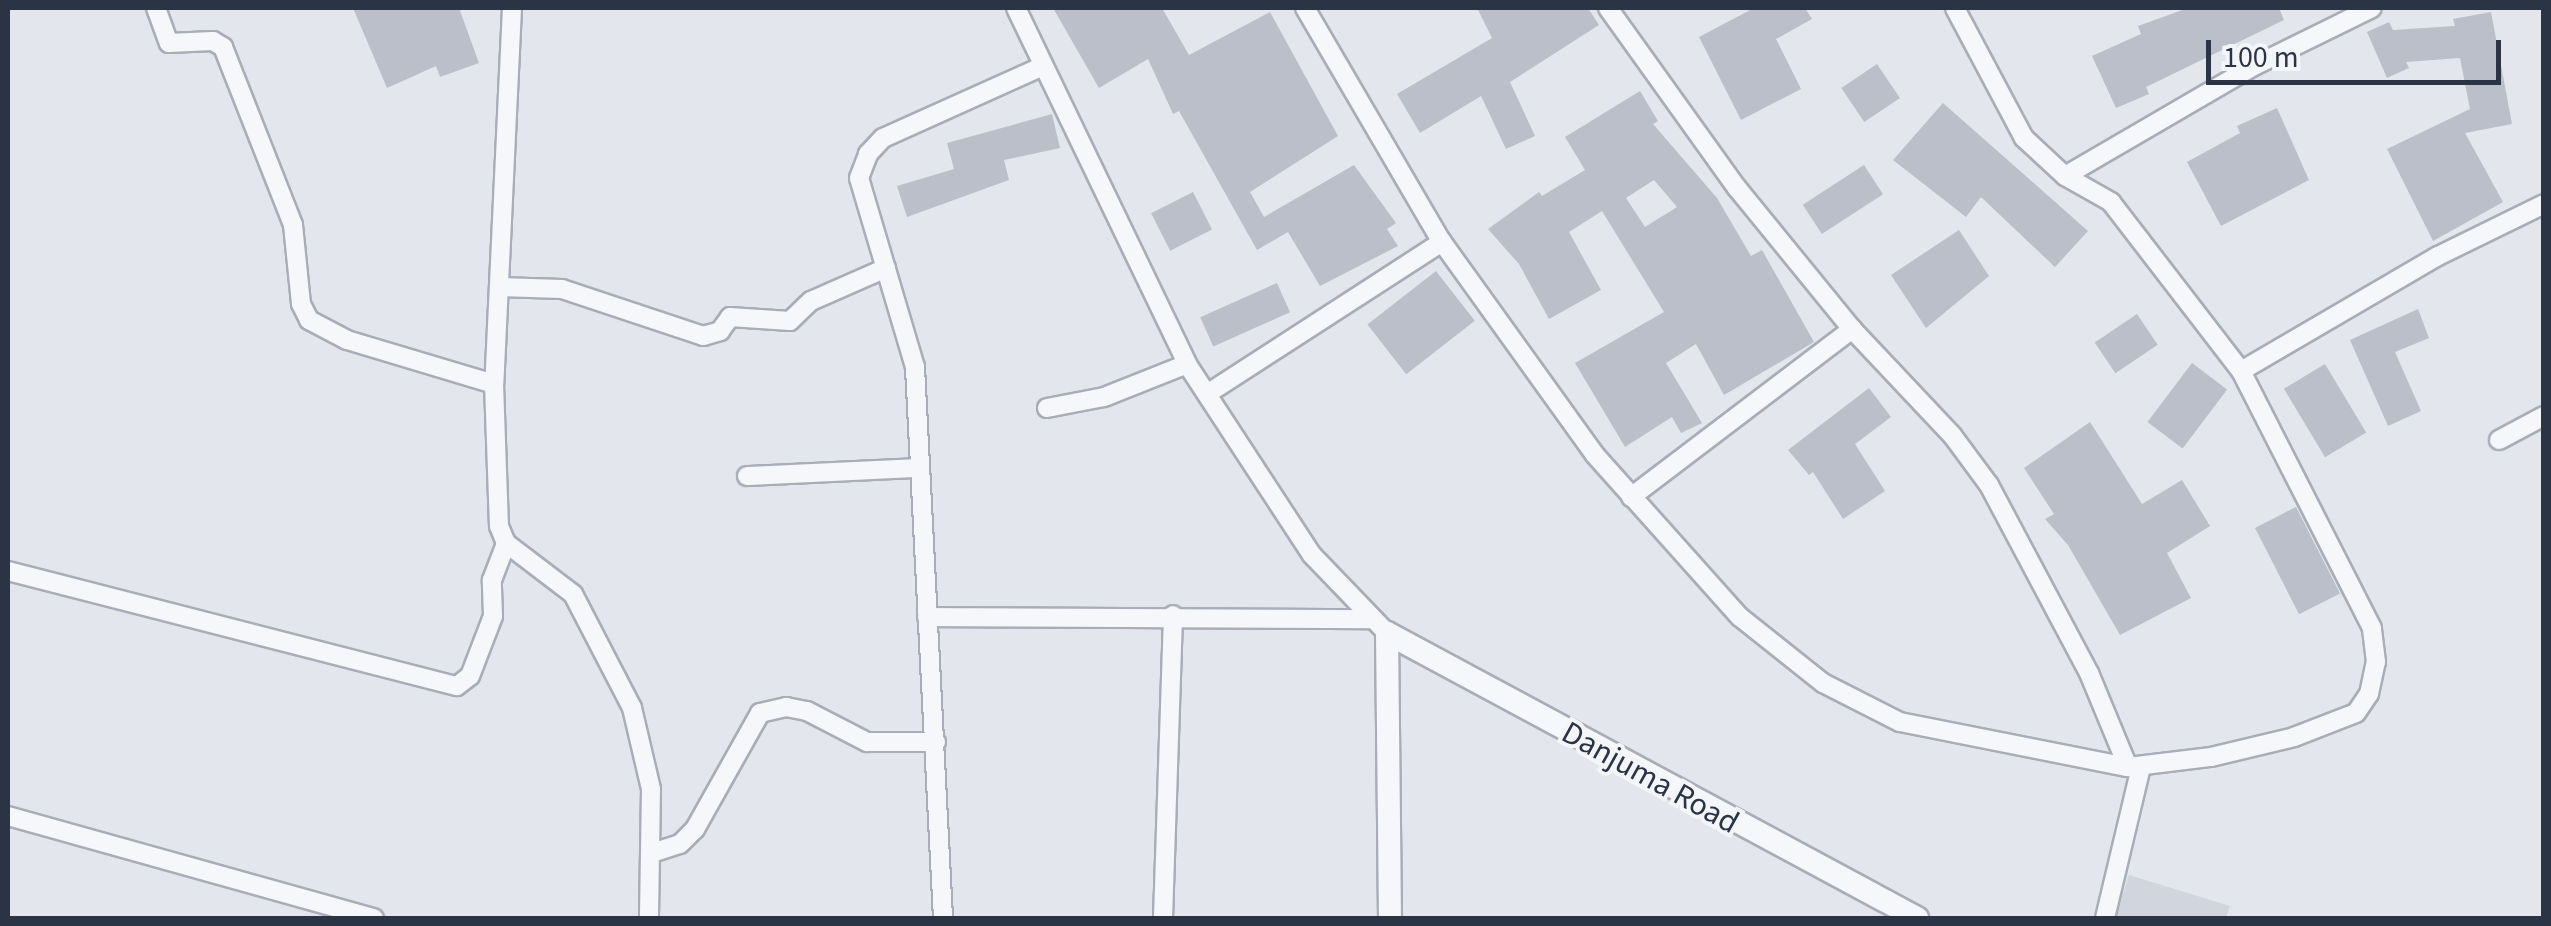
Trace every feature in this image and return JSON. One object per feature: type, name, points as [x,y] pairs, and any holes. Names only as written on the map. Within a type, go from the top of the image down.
[{"type":"street","points":[[156,8],[169,43],[214,41],[223,48],[293,225],[300,304],[309,320],[346,340],[494,384]]},
{"type":"street","points":[[8,571],[458,686],[470,676],[496,607],[492,580],[506,543],[496,494],[494,384],[512,8]]},
{"type":"street","points":[[1016,8],[1186,364],[1312,554],[1378,626],[1390,918]]},
{"type":"street","points":[[1305,8],[1442,242],[1631,497],[1740,617],[1823,683],[1900,722],[2134,767],[2294,737],[2356,712],[2369,694],[2376,662],[2372,628],[2241,372],[2111,202],[2065,176],[2024,138],[1955,8]]},
{"type":"street","points":[[1608,8],[1714,158],[1852,329],[1952,434],[1988,485],[2134,767],[2105,918]]},
{"type":"street","points":[[2065,176],[2256,65],[2372,8]]},
{"type":"street","points":[[943,918],[936,742],[916,468],[915,367],[859,178],[868,154],[884,138],[1041,67]]},
{"type":"street","points":[[2241,372],[2438,256],[2544,204]]},
{"type":"street","points":[[1207,394],[1442,242]]},
{"type":"street","points":[[499,287],[562,289],[703,336],[720,331],[730,317],[790,321],[811,301],[886,268]]},
{"type":"street","points":[[1631,497],[1852,329]]},
{"type":"street","points":[[1047,408],[1104,396],[1186,364]]},
{"type":"street","points":[[2499,440],[2544,416]]},
{"type":"street","points":[[747,476],[916,468]]},
{"type":"street","points":[[506,543],[573,594],[605,649],[632,708],[651,788],[655,852],[649,918]]},
{"type":"street","points":[[927,616],[1173,615],[1378,626]]},
{"type":"street","points":[[1163,918],[1173,615]]},
{"type":"street","name":"Danjuma Road","points":[[1378,626],[1917,918]]},
{"type":"street","points":[[655,852],[680,844],[695,829],[760,713],[786,707],[807,711],[866,742],[936,742]]},
{"type":"street","points":[[8,816],[374,918]]},
{"type":"shaded area","points":[[2129,875],[2230,906],[2226,918],[2115,918]]},
{"type":"building","points":[[353,8],[459,8],[479,63],[440,77],[436,66],[387,88]]},
{"type":"building","points":[[1053,8],[1162,8],[1189,55],[1270,12],[1338,136],[1250,192],[1264,217],[1354,165],[1396,223],[1387,229],[1398,246],[1320,286],[1288,232],[1257,250],[1179,111],[1173,114],[1148,59],[1099,88]]},
{"type":"building","points":[[1477,8],[1588,8],[1599,25],[1510,82],[1535,136],[1506,149],[1481,96],[1420,133],[1397,94],[1492,38]]},
{"type":"building","points":[[1754,8],[1805,8],[1812,19],[1776,39],[1801,89],[1741,120],[1699,37]]},
{"type":"building","points":[[2188,8],[2279,8],[2284,20],[2146,87],[2149,94],[2116,108],[2092,56],[2141,34],[2138,26]]},
{"type":"building","points":[[2491,12],[2512,124],[2465,133],[2503,202],[2433,241],[2387,149],[2470,109],[2460,58],[2406,62],[2409,68],[2387,78],[2367,32],[2389,22],[2393,30],[2455,26],[2453,19]]},
{"type":"building","points":[[1877,64],[1900,98],[1864,122],[1841,88]]},
{"type":"building","points":[[1640,91],[1658,121],[1653,124],[1717,198],[1751,256],[1762,250],[1814,342],[1724,395],[1696,344],[1666,363],[1702,423],[1681,433],[1672,417],[1625,447],[1575,363],[1664,312],[1602,211],[1569,232],[1601,290],[1549,319],[1519,264],[1488,229],[1539,192],[1542,196],[1585,170],[1565,137]],"holes":[[[1654,180],[1677,207],[1645,227],[1626,198]]]},
{"type":"building","points":[[1943,103],[2088,231],[2055,267],[1981,197],[1966,217],[1893,160]]},
{"type":"building","points":[[2277,108],[2309,180],[2221,226],[2187,162],[2240,133],[2237,126]]},
{"type":"building","points":[[1052,114],[1060,148],[1004,160],[1009,180],[907,217],[897,186],[954,169],[947,143]]},
{"type":"building","points":[[1864,165],[1883,194],[1822,234],[1803,205]]},
{"type":"building","points":[[1193,192],[1212,229],[1170,251],[1151,213]]},
{"type":"building","points":[[1959,230],[1989,276],[1926,328],[1891,275]]},
{"type":"building","points":[[1436,271],[1475,321],[1406,374],[1367,325]]},
{"type":"building","points":[[1277,283],[1290,312],[1213,346],[1200,317]]},
{"type":"building","points":[[2418,309],[2429,338],[2395,352],[2421,411],[2388,426],[2350,340]]},
{"type":"building","points":[[2137,314],[2158,345],[2115,373],[2095,343]]},
{"type":"building","points":[[2192,363],[2227,389],[2183,449],[2147,422]]},
{"type":"building","points":[[2325,364],[2366,433],[2325,457],[2284,389]]},
{"type":"building","points":[[1869,388],[1891,417],[1855,444],[1885,491],[1843,519],[1813,472],[1809,475],[1788,450]]},
{"type":"building","points":[[2090,422],[2142,504],[2182,480],[2210,526],[2167,553],[2191,598],[2120,635],[2068,545],[2045,519],[2054,514],[2024,468]]},
{"type":"building","points":[[2296,507],[2340,593],[2299,614],[2255,528]]}]
